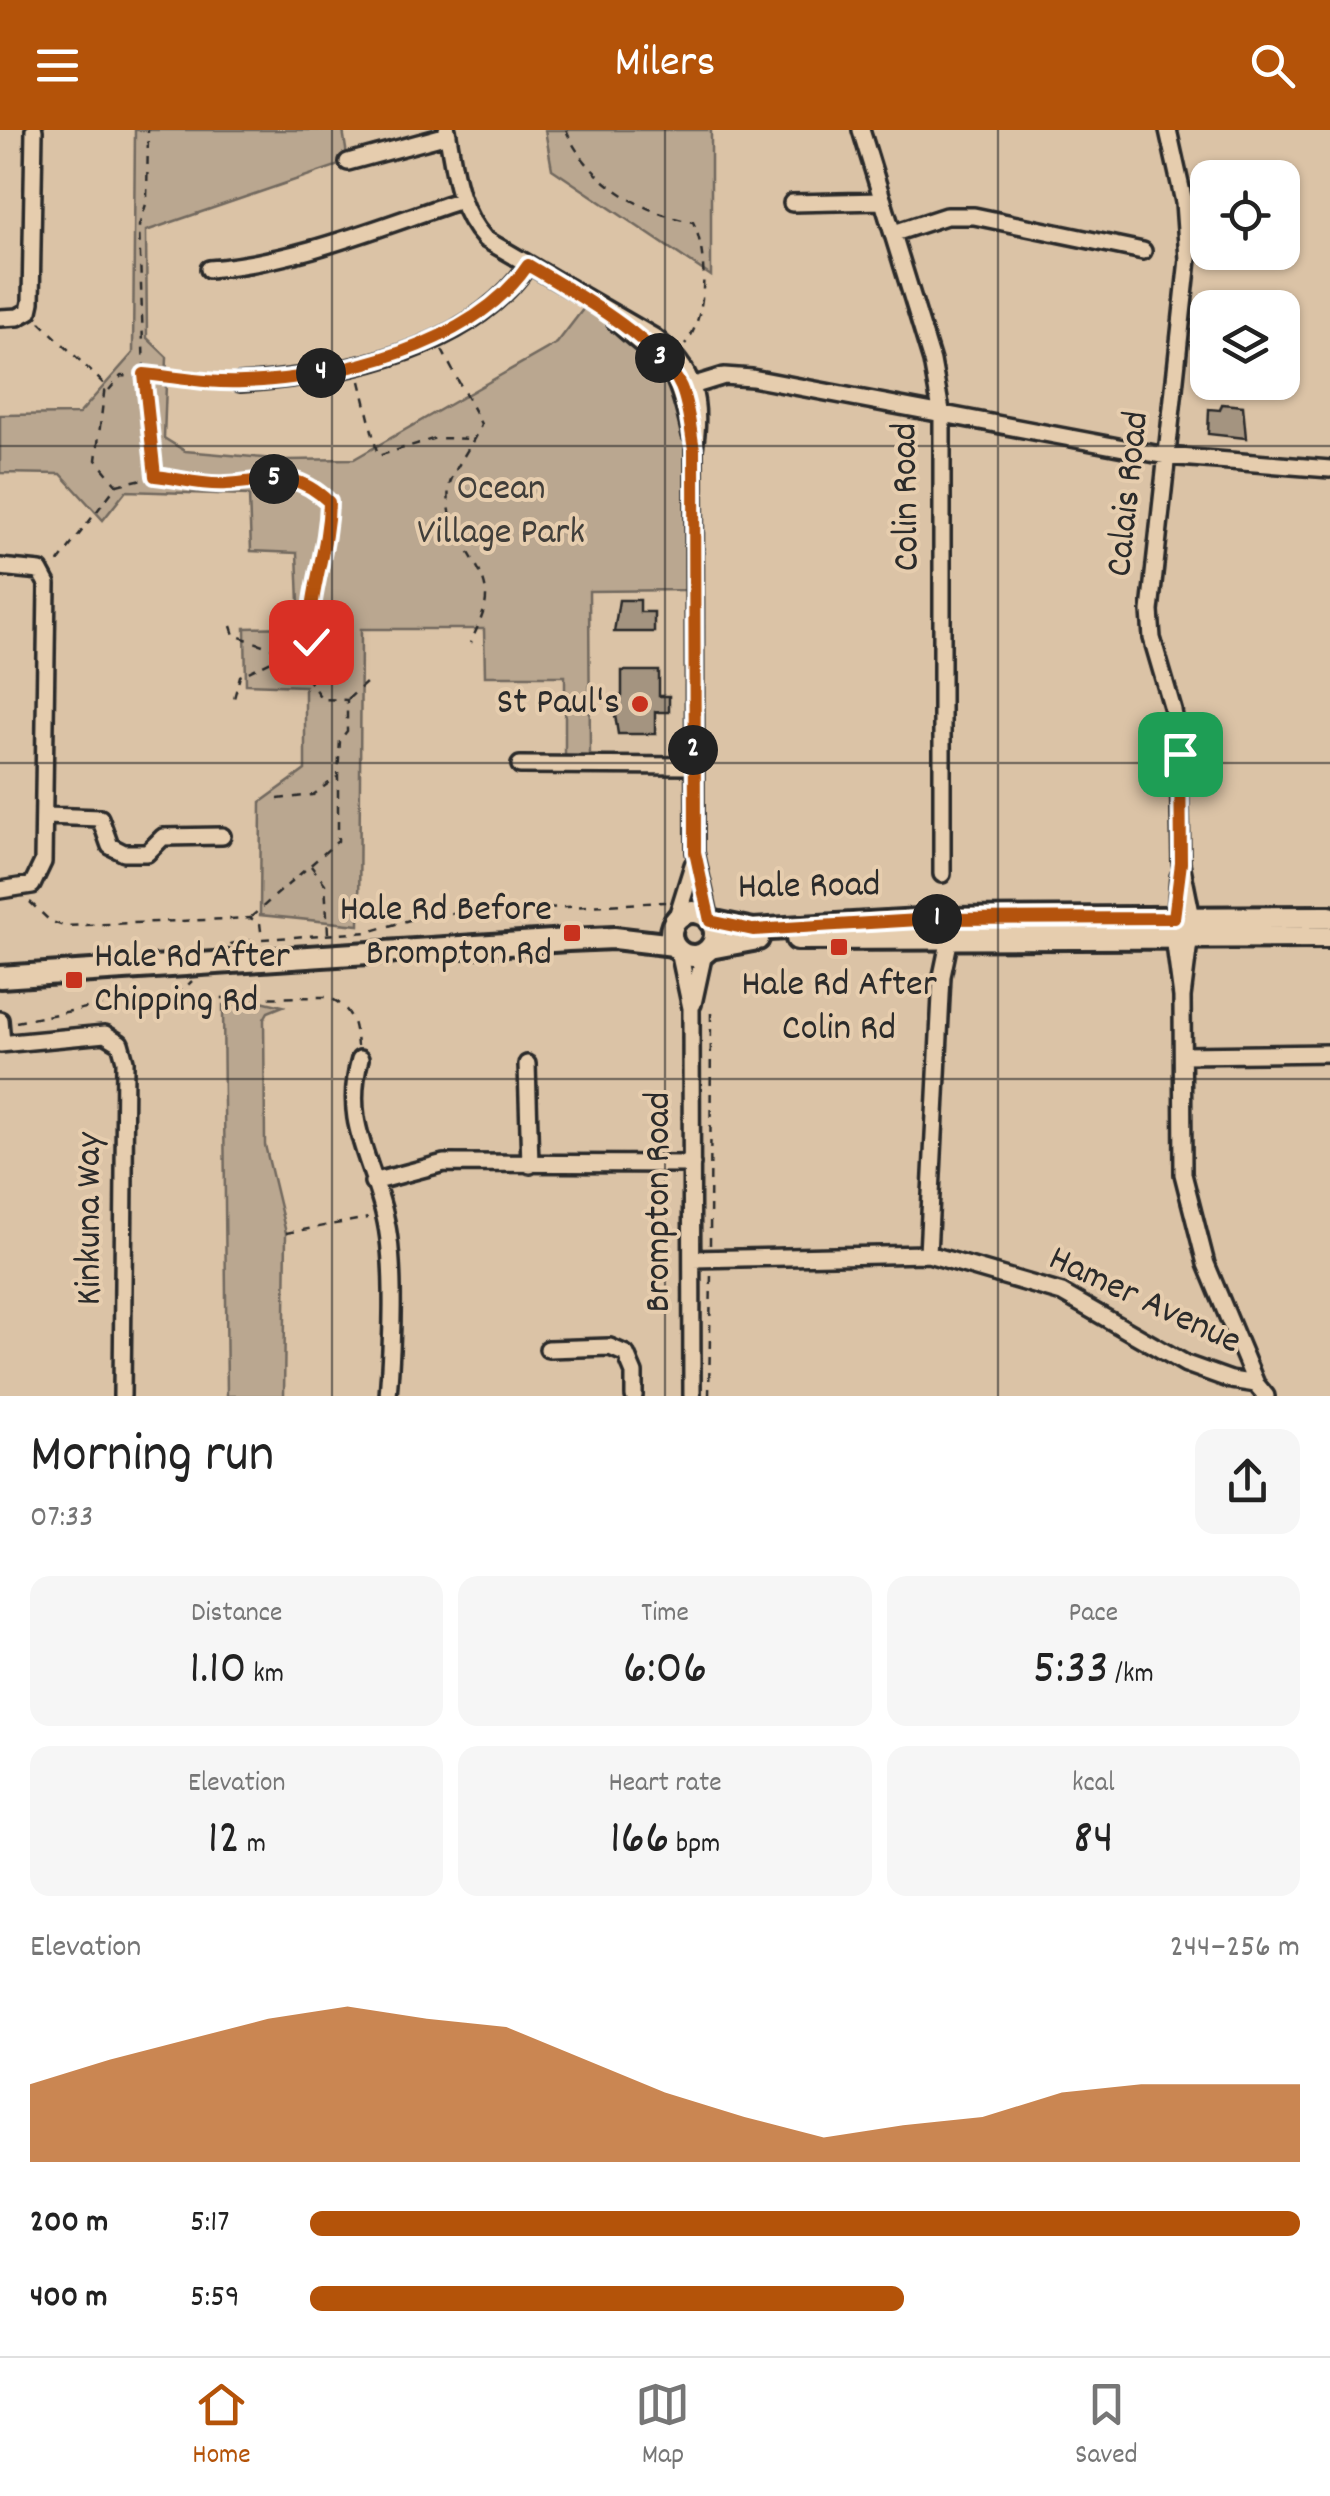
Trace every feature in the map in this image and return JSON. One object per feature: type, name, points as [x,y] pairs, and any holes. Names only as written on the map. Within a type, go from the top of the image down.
[{"type":"main road","points":[[0,977],[614,938],[676,948],[696,956],[707,950],[715,934],[710,920],[697,912],[676,913],[614,938]]},
{"type":"main road","points":[[676,913],[676,948]]},
{"type":"main road","name":"Hale Road","points":[[1182,928],[1330,917]]},
{"type":"main road","name":"Hale Road","points":[[710,920],[753,930],[1182,928],[1330,937]]},
{"type":"main road","name":"Hale Road","points":[[707,950],[760,939],[944,928]]},
{"type":"street","points":[[0,318],[28,312],[34,130]]},
{"type":"street","name":"Colin Road","points":[[861,130],[932,362],[942,416],[942,874]]},
{"type":"street","name":"Calais Road","points":[[1168,130],[1184,202],[1188,259],[1150,611],[1152,638],[1173,710],[1180,754],[1184,1174],[1206,1264],[1261,1390]]},
{"type":"street","points":[[348,162],[447,133],[461,200],[469,222],[485,239],[604,311],[634,324],[676,354],[688,387],[694,449],[692,766],[695,852],[710,920]]},
{"type":"street","points":[[209,268],[249,266],[338,242],[461,200]]},
{"type":"street","points":[[792,203],[883,201]]},
{"type":"street","points":[[894,233],[946,216],[974,216],[1143,251]]},
{"type":"street","points":[[240,383],[286,379],[356,364],[436,338],[501,298],[528,265]]},
{"type":"street","points":[[604,311],[665,362],[688,387]]},
{"type":"street","points":[[688,387],[724,376],[752,378],[1166,456],[1330,469]]},
{"type":"street","points":[[0,566],[40,571],[47,584],[43,862],[36,881],[21,889],[0,890]]},
{"type":"street","points":[[520,765],[692,766]]},
{"type":"street","points":[[46,816],[97,816],[103,820],[112,849],[124,853],[146,853],[163,837],[222,836]]},
{"type":"street","points":[[676,913],[686,899],[695,852]]},
{"type":"street","points":[[928,1254],[944,928]]},
{"type":"street","name":"Brompton Road","points":[[676,948],[692,1008]]},
{"type":"street","name":"Brompton Road","points":[[692,1396],[692,1008],[707,950]]},
{"type":"street","points":[[0,1022],[1,1044]]},
{"type":"street","name":"Kinkuna Way","points":[[1,1044],[106,1034],[120,1043],[125,1061],[122,1396]]},
{"type":"street","points":[[1183,1055],[1330,1053]]},
{"type":"street","points":[[360,1059],[353,1085],[355,1128],[385,1215],[389,1240],[388,1396]]},
{"type":"street","points":[[527,1064],[530,1165]]},
{"type":"street","points":[[374,1182],[444,1163],[692,1164]]},
{"type":"street","name":"Hamer Avenue","points":[[693,1258],[928,1254],[1062,1294],[1186,1364],[1261,1390]]},
{"type":"street","points":[[548,1349],[610,1347],[626,1354],[634,1373],[634,1396]]},
{"type":"path","points":[[148,130],[146,201],[139,226],[144,374],[155,476]]},
{"type":"path","points":[[566,130],[576,153],[602,179],[662,217],[692,222],[702,241],[696,331],[676,354]]},
{"type":"path","points":[[28,312],[108,391]]},
{"type":"path","points":[[436,338],[481,424],[450,482],[448,500],[450,520],[481,576],[486,596],[472,643]]},
{"type":"path","points":[[356,364],[378,456],[436,438],[476,439]]},
{"type":"path","points":[[117,485],[96,460],[108,391],[120,376],[144,374],[240,383]]},
{"type":"path","points":[[40,571],[54,568],[117,485],[155,476],[226,484],[254,478],[282,479],[311,485],[329,502],[328,538],[310,596],[311,642],[240,676],[234,702]]},
{"type":"path","points":[[231,626],[234,635],[289,654],[322,700],[347,700],[368,682]]},
{"type":"path","points":[[250,918],[338,841],[340,740],[347,731],[347,700]]},
{"type":"path","points":[[278,798],[313,795],[338,776]]},
{"type":"path","points":[[311,866],[324,884],[328,935]]},
{"type":"path","points":[[25,897],[50,921],[63,926],[250,918],[260,923],[262,939]]},
{"type":"path","points":[[224,946],[262,939],[368,932],[430,914],[676,913]]},
{"type":"path","points":[[174,998],[200,974]]},
{"type":"path","points":[[0,1022],[131,998],[328,998],[343,1004],[356,1023],[360,1059]]},
{"type":"path","points":[[709,1396],[712,1008]]},
{"type":"path","points":[[286,1233],[385,1215]]},
{"type":"green space","name":"Ocean Village Park","points":[[135,130],[343,130],[348,162],[146,231],[147,338],[167,357],[164,438],[185,451],[286,460],[354,459],[557,343],[584,308],[624,332],[659,362],[672,383],[680,409],[688,471],[686,590],[589,591],[590,758],[565,758],[565,676],[485,676],[484,629],[361,629],[359,925],[260,915],[261,802],[305,770],[305,686],[246,684],[245,628],[300,627],[297,553],[251,551],[249,495],[126,491],[103,520],[61,474],[0,473],[0,415],[79,414],[133,353]]},
{"type":"green space","points":[[545,130],[711,130],[711,276],[552,169]]},
{"type":"green space","points":[[261,1001],[283,1006],[268,1012],[264,1019],[265,1145],[286,1233],[284,1396],[227,1396],[223,1005]]},
{"type":"building","points":[[1222,404],[1243,406],[1246,438],[1208,434],[1209,409],[1220,410]]},
{"type":"building","points":[[619,600],[640,600],[640,612],[654,612],[654,632],[614,632]]},
{"type":"building","name":"St Paul's","points":[[622,671],[659,671],[659,696],[669,696],[669,712],[655,712],[655,734],[618,734],[612,696],[622,696]]},
{"type":"place","name":"St Paul's","points":[[640,704]]},
{"type":"place","name":"Hale Rd Before Brompton Rd","points":[[572,933]]},
{"type":"place","name":"Hale Rd After Colin Rd","points":[[839,947]]},
{"type":"place","name":"Hale Rd After Chipping Rd","points":[[74,980]]},
{"type":"route","points":[[311,642],[310,596],[328,538],[329,502],[311,485],[282,479],[254,478],[226,484],[155,476],[144,374],[240,383],[286,379],[385,357],[436,338],[501,298],[528,265],[604,311],[665,362],[682,389],[687,406],[694,449],[695,852],[710,921],[753,930],[936,919],[1174,918],[1181,863],[1180,754]]}]
